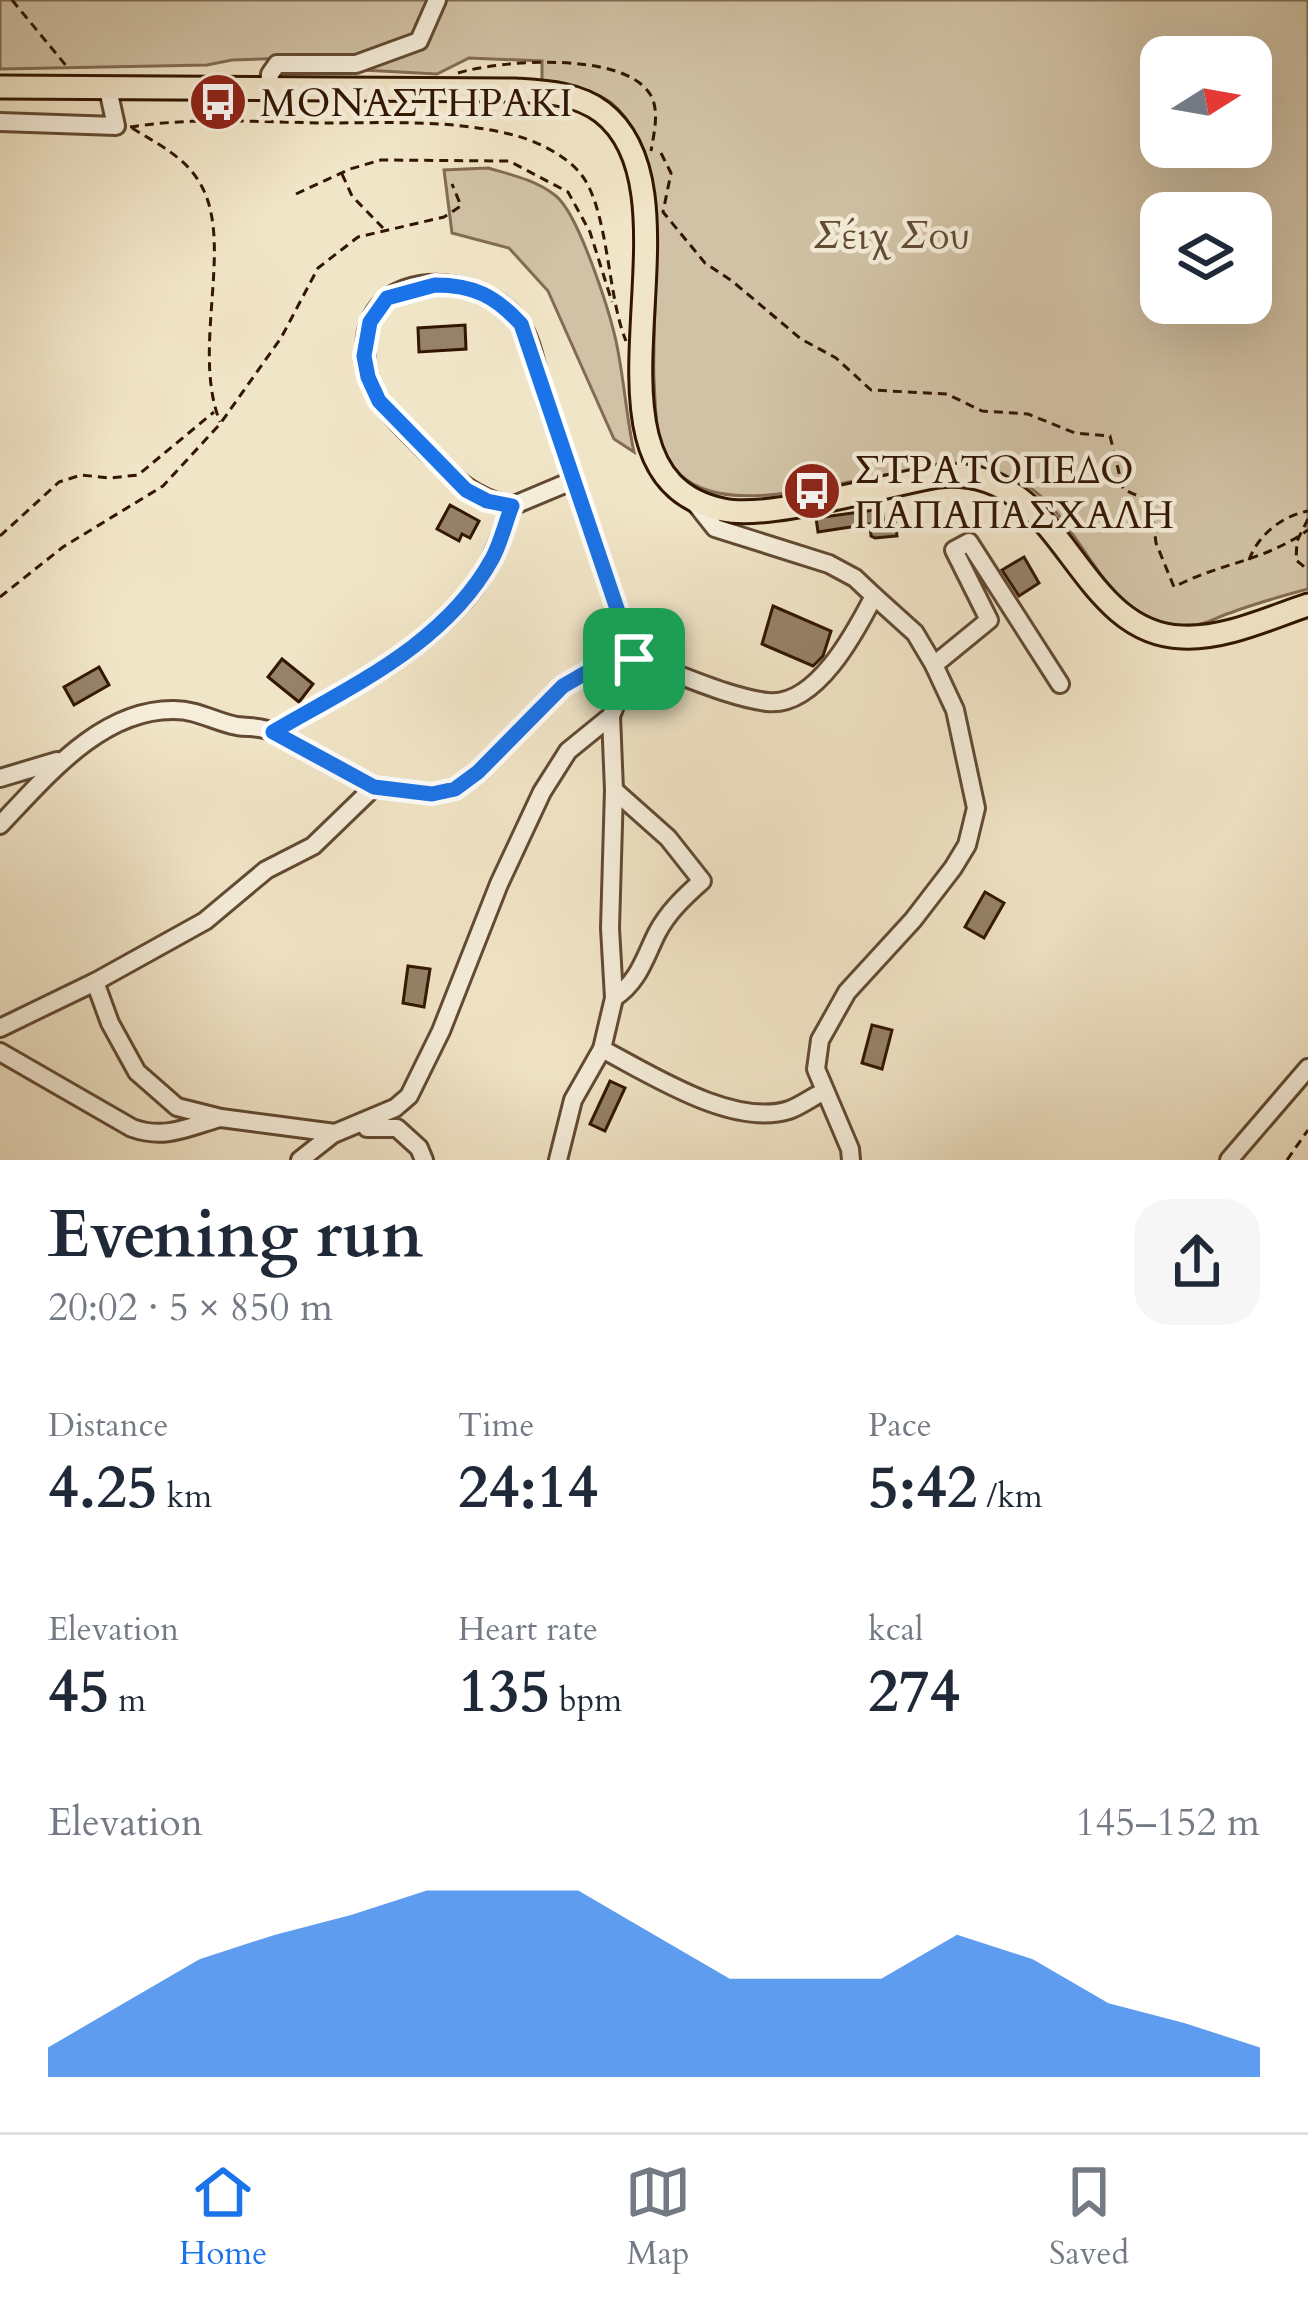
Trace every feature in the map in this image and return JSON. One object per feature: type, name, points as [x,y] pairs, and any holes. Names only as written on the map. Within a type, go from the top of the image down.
[{"type":"main road","points":[[0,87],[150,85],[566,95],[603,113],[625,138],[641,185],[647,440],[668,478],[692,499],[724,510],[750,511],[938,476],[964,476],[1000,486],[1027,504],[1108,602],[1145,629],[1179,637],[1205,636],[1308,605]]},
{"type":"street","points":[[269,87],[277,64],[356,64],[419,41],[437,0]]},
{"type":"street","points":[[0,122],[123,127],[109,89]]},
{"type":"street","points":[[558,1160],[573,1100],[602,1049],[614,998],[611,716],[634,659],[533,353],[521,324],[482,291],[460,285],[412,289],[387,298],[370,322],[364,356],[368,377],[379,401],[466,490],[512,506],[574,480]]},
{"type":"street","points":[[692,499],[715,528],[829,563],[855,578],[915,633],[955,710],[967,753],[976,808],[953,868],[847,992],[820,1040],[816,1069],[850,1149],[850,1160]]},
{"type":"street","points":[[273,732],[405,655],[448,616],[494,556],[512,506]]},
{"type":"street","points":[[934,665],[988,620],[953,550],[969,542],[1060,684]]},
{"type":"street","points":[[0,825],[65,759],[106,731],[143,715],[170,710],[203,713],[236,726],[257,725],[374,787],[432,794],[455,789],[563,686],[596,667],[634,659],[769,702],[809,688],[831,666],[874,596]]},
{"type":"street","points":[[422,1154],[408,1114],[410,1096],[542,792],[568,751],[611,716]]},
{"type":"street","points":[[0,778],[65,759]]},
{"type":"street","points":[[0,1028],[205,921],[266,870],[314,846],[374,787]]},
{"type":"street","points":[[614,790],[668,838],[702,881],[674,907],[639,975],[614,998]]},
{"type":"street","points":[[95,982],[110,1023],[137,1072],[178,1107],[333,1134],[389,1126],[405,1133],[422,1154]]},
{"type":"street","points":[[602,1049],[714,1104],[754,1111],[831,1111]]},
{"type":"street","points":[[0,1052],[149,1134],[185,1131],[221,1118]]},
{"type":"street","points":[[1229,1160],[1308,1068]]},
{"type":"street","points":[[787,1111],[823,1092]]},
{"type":"street","points":[[300,1160],[333,1134],[395,1108],[410,1096]]},
{"type":"path","points":[[12,0],[68,68],[73,87]]},
{"type":"path","points":[[123,127],[196,118],[457,127],[517,136],[558,154],[581,174],[596,212],[617,321]]},
{"type":"path","points":[[123,127],[177,156],[200,182],[209,208],[216,247],[208,375],[220,424]]},
{"type":"path","points":[[661,153],[671,173],[663,212],[704,263],[732,280],[800,339],[836,358],[871,390],[947,394],[982,411],[1028,414],[1075,433],[1110,436],[1124,489],[1151,502],[1156,543],[1174,586],[1249,562],[1308,530]]},
{"type":"path","points":[[296,194],[381,160],[509,161],[546,178],[568,192],[590,232],[617,321],[630,349],[643,359]]},
{"type":"path","points":[[342,173],[352,196],[384,229]]},
{"type":"path","points":[[0,597],[62,547],[163,486],[220,424],[281,338],[318,268],[358,237],[443,217],[461,206],[452,184]]},
{"type":"path","points":[[0,536],[59,482],[81,475],[138,475],[215,410]]},
{"type":"path","points":[[1249,562],[1255,546],[1271,530],[1290,515],[1308,511]]},
{"type":"path","points":[[1308,519],[1296,560],[1308,570]]},
{"type":"path","points":[[1287,1160],[1308,1130]]},
{"type":"green space","name":"Σέιχ Σου","points":[[0,0],[1308,0],[1308,589],[1200,624],[1166,625],[1120,598],[1049,504],[1029,487],[976,469],[935,467],[769,495],[730,495],[698,487],[673,467],[657,426],[653,199],[635,132],[617,108],[592,92],[542,81],[542,61],[469,58],[437,74],[324,68],[288,58],[207,65],[0,69]]},
{"type":"green space","points":[[488,168],[548,190],[574,222],[612,327],[634,452],[614,439],[548,291],[509,248],[452,233],[444,170]]},
{"type":"building","points":[[465,325],[466,349],[419,352],[418,328]]},
{"type":"building","points":[[450,505],[479,521],[470,538],[462,534],[459,541],[437,529]]},
{"type":"building","points":[[882,509],[884,523],[895,522],[897,536],[875,538],[870,524],[818,532],[816,518]]},
{"type":"building","points":[[1024,557],[1039,583],[1019,596],[1002,570]]},
{"type":"building","points":[[773,606],[831,631],[823,656],[813,666],[762,644]]},
{"type":"building","points":[[282,659],[313,684],[299,702],[268,677]]},
{"type":"building","points":[[99,667],[109,685],[74,705],[64,687]]},
{"type":"building","points":[[985,892],[1004,903],[984,938],[965,927]]},
{"type":"building","points":[[408,966],[430,969],[424,1007],[403,1003]]},
{"type":"building","points":[[872,1025],[892,1030],[882,1069],[862,1063]]},
{"type":"building","points":[[610,1081],[625,1088],[605,1131],[590,1124]]},
{"type":"place","name":"ΜΟΝΑΣΤΗΡΑΚΙ","points":[[218,102]]},
{"type":"place","name":"ΣΤΡΑΤΟΠΕΔΟ ΠΑΠΑΠΑΣΧΑΛΗ","points":[[812,491]]},
{"type":"route","points":[[460,285],[482,291],[521,324],[634,659],[596,667],[563,686],[478,772],[455,789],[432,794],[374,787],[273,732],[405,655],[448,616],[494,556],[512,506],[466,490],[379,401],[364,356],[370,322],[387,298],[412,289],[460,285]]}]
